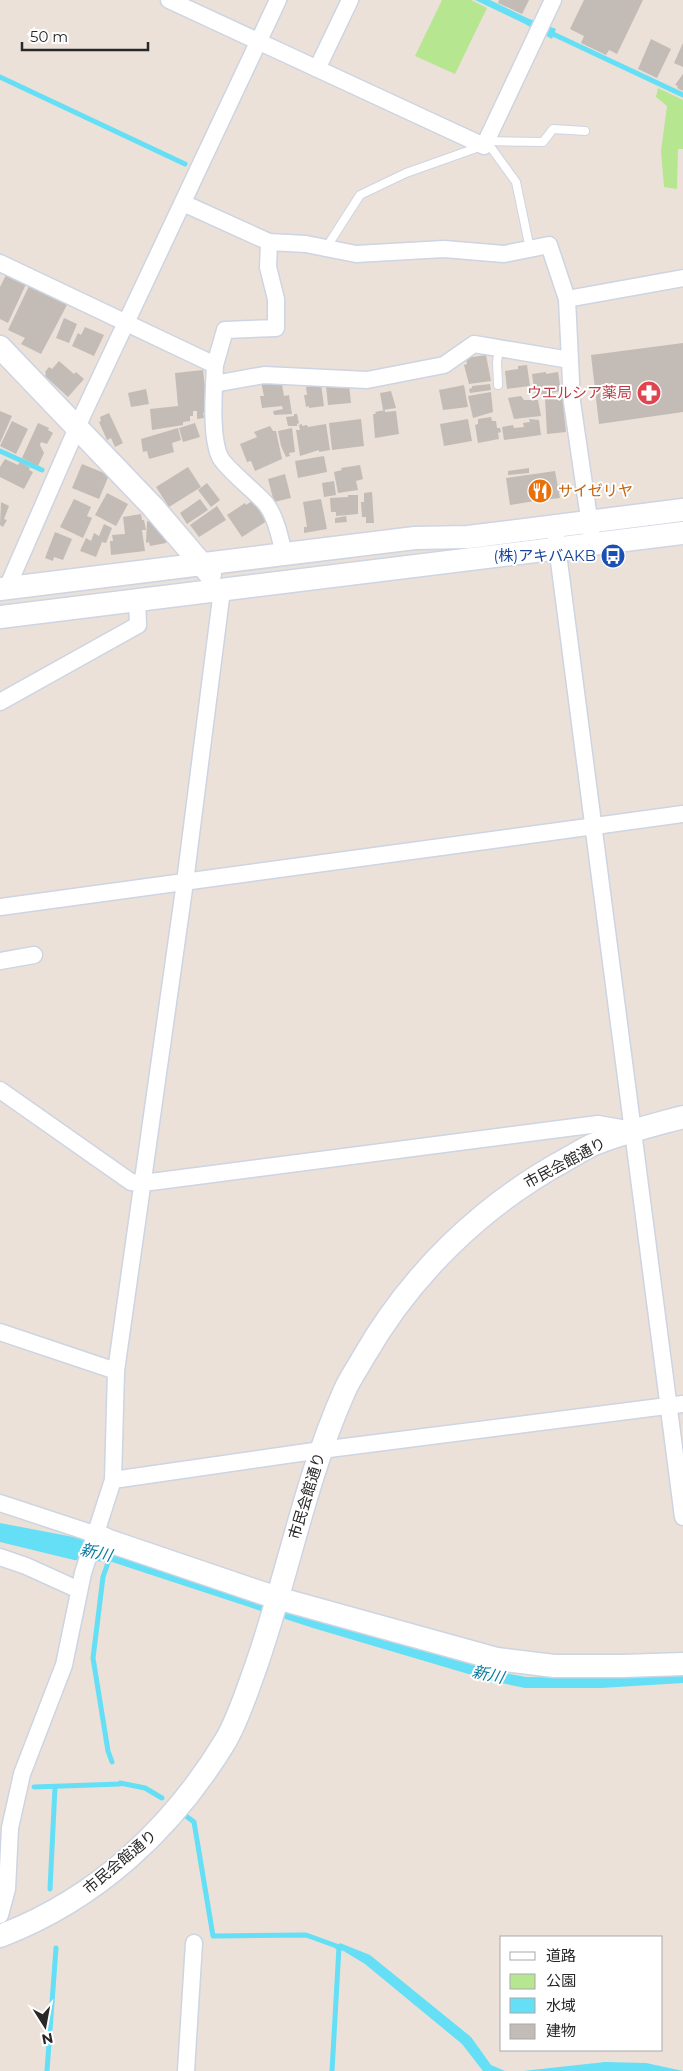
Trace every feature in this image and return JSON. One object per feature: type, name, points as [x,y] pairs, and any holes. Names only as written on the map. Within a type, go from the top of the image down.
[{"type":"street","points":[[169,0],[258,42],[485,143],[553,0]]},
{"type":"street","points":[[4,589],[77,428],[278,0]]},
{"type":"street","points":[[318,69],[350,0]]},
{"type":"street","points":[[183,203],[269,242],[306,244],[356,254],[444,249],[504,254],[549,246],[567,298],[572,402],[593,544]]},
{"type":"street","points":[[269,242],[268,268],[276,299],[276,328],[225,330],[215,365],[215,425],[220,457],[267,505],[275,523],[284,554]]},
{"type":"street","points":[[0,263],[215,365]]},
{"type":"street","points":[[567,298],[683,278]]},
{"type":"street","points":[[214,384],[264,375],[367,380],[444,365],[474,344],[570,360]]},
{"type":"street","points":[[0,348],[153,507],[203,564],[222,590],[185,882],[116,1371],[112,1480],[78,1590],[64,1666],[22,1774],[10,1828],[7,1889],[0,1915]]},
{"type":"street","points":[[4,589],[415,538],[468,538],[683,510]]},
{"type":"street","points":[[555,526],[633,1130],[676,1405],[683,1517]]},
{"type":"street","points":[[0,617],[683,533]]},
{"type":"street","points":[[0,702],[138,625],[137,600]]},
{"type":"street","points":[[0,907],[683,814]]},
{"type":"street","points":[[0,960],[34,955]]},
{"type":"street","points":[[0,1090],[131,1182],[143,1183],[598,1124],[633,1130]]},
{"type":"street","name":"市民会館通り","points":[[0,1936],[61,1908],[101,1881],[136,1853],[180,1805],[227,1738],[255,1670],[321,1450],[344,1390],[377,1334],[408,1294],[454,1240],[486,1212],[536,1176],[594,1144],[633,1130],[683,1117]]},
{"type":"street","points":[[0,1332],[116,1371]]},
{"type":"street","points":[[112,1480],[321,1450],[676,1405]]},
{"type":"street","points":[[0,1503],[94,1539],[109,1541],[277,1598],[496,1659],[554,1666],[683,1664]]},
{"type":"street","points":[[0,1557],[26,1566],[78,1590]]},
{"type":"street","points":[[186,2071],[194,1943]]},
{"type":"lane","points":[[326,248],[360,195],[406,173],[485,143],[543,142],[553,129],[585,131]]},
{"type":"lane","points":[[485,143],[516,182],[530,249]]},
{"type":"lane","points":[[498,385],[497,362],[499,348]]},
{"type":"green space","points":[[442,0],[471,0],[487,8],[455,74],[415,56]]},
{"type":"green space","points":[[658,88],[683,100],[683,149],[678,149],[677,189],[664,187],[661,151],[667,106],[656,97]]},
{"type":"water","points":[[475,0],[490,0],[527,18],[556,29],[552,39],[523,23]]},
{"type":"water","name":"新川","points":[[0,1523],[84,1539],[326,1621],[494,1671],[526,1677],[600,1678],[683,1673],[683,1683],[601,1688],[525,1688],[492,1681],[313,1628],[112,1562],[74,1560],[0,1542]]},
{"type":"water","points":[[340,1943],[370,1955],[471,2037],[491,2065],[505,2071],[483,2071],[462,2044],[365,1964],[342,1950],[335,1949]]},
{"type":"water","points":[[605,2062],[646,2063],[683,2071],[523,2071]]},
{"type":"building","points":[[499,0],[529,0],[522,14],[498,3]]},
{"type":"building","points":[[584,0],[643,0],[617,54],[609,50],[606,55],[581,43],[584,36],[570,29]]},
{"type":"building","points":[[651,39],[671,49],[657,78],[638,69]]},
{"type":"building","points":[[683,43],[683,67],[674,63]]},
{"type":"building","points":[[683,74],[683,91],[675,85]]},
{"type":"building","points":[[7,273],[27,282],[8,323],[0,319],[0,287]]},
{"type":"building","points":[[29,286],[68,303],[41,354],[21,344],[25,338],[8,330]]},
{"type":"building","points":[[64,318],[77,324],[69,343],[56,338]]},
{"type":"building","points":[[85,327],[104,335],[94,356],[72,346],[78,333],[81,335]]},
{"type":"building","points":[[683,343],[683,412],[599,424],[591,355]]},
{"type":"building","points":[[486,355],[491,381],[469,384],[464,365],[467,364],[466,358]]},
{"type":"building","points":[[59,361],[74,374],[76,372],[84,379],[68,397],[45,376],[45,372],[49,367],[52,369]]},
{"type":"building","points":[[527,365],[530,386],[507,389],[505,371]]},
{"type":"building","points":[[203,370],[206,397],[211,412],[203,413],[204,418],[197,419],[197,411],[193,411],[190,421],[183,422],[183,425],[152,430],[150,409],[178,406],[175,373]]},
{"type":"building","points":[[546,372],[546,374],[558,372],[561,391],[535,396],[532,374]]},
{"type":"building","points":[[281,379],[284,396],[289,395],[292,414],[274,415],[273,411],[283,409],[282,406],[262,408],[260,396],[264,396],[261,382]]},
{"type":"building","points":[[321,384],[324,406],[306,407],[304,395],[307,395],[306,387]]},
{"type":"building","points":[[349,384],[351,403],[328,405],[326,386]]},
{"type":"building","points":[[490,384],[491,390],[470,393],[469,389],[472,386]]},
{"type":"building","points":[[464,385],[468,407],[443,410],[439,390]]},
{"type":"building","points":[[146,389],[149,404],[131,407],[128,393]]},
{"type":"building","points":[[391,391],[396,408],[383,410],[380,393]]},
{"type":"building","points":[[491,392],[493,412],[473,418],[468,396]]},
{"type":"building","points":[[562,395],[566,432],[547,434],[545,398]]},
{"type":"building","points":[[521,396],[524,400],[538,400],[541,416],[514,419],[508,398]]},
{"type":"building","points":[[385,410],[385,412],[396,411],[399,434],[375,438],[373,414]]},
{"type":"building","points":[[0,411],[12,416],[0,443]]},
{"type":"building","points":[[109,413],[123,443],[115,447],[111,438],[107,440],[99,422],[101,421],[100,417]]},
{"type":"building","points":[[294,414],[297,414],[299,423],[297,426],[288,426],[286,417],[294,416]]},
{"type":"building","points":[[491,417],[492,421],[496,421],[497,428],[500,428],[501,432],[498,433],[499,439],[478,443],[475,425],[478,424],[478,419]]},
{"type":"building","points":[[361,419],[364,446],[332,450],[329,423]]},
{"type":"building","points":[[468,419],[472,441],[444,446],[440,424]]},
{"type":"building","points":[[529,419],[539,420],[541,435],[504,440],[502,427],[513,425],[514,428],[524,427],[523,423],[530,422]]},
{"type":"building","points":[[12,421],[28,429],[16,454],[0,446]]},
{"type":"building","points":[[38,423],[49,428],[48,430],[53,433],[47,444],[41,442],[40,445],[44,453],[38,466],[22,458]]},
{"type":"building","points":[[195,423],[200,437],[183,442],[179,428]]},
{"type":"building","points":[[302,424],[302,426],[307,425],[308,427],[326,424],[330,450],[319,452],[319,450],[300,456],[296,430],[300,430],[299,425]]},
{"type":"building","points":[[270,426],[273,431],[276,431],[282,459],[255,471],[251,461],[247,462],[240,444],[257,437],[254,432]]},
{"type":"building","points":[[178,428],[181,440],[172,443],[174,452],[149,459],[147,451],[143,452],[141,439]]},
{"type":"building","points":[[292,428],[295,452],[289,453],[290,456],[286,457],[281,446],[278,431]]},
{"type":"building","points":[[324,456],[327,472],[298,478],[295,461]]},
{"type":"building","points":[[5,459],[18,465],[20,462],[33,472],[24,489],[0,477],[0,467]]},
{"type":"building","points":[[82,464],[109,475],[99,499],[72,488]]},
{"type":"building","points":[[360,465],[363,479],[356,481],[358,490],[338,493],[334,472],[342,470],[341,468]]},
{"type":"building","points":[[188,467],[201,487],[169,507],[156,487]]},
{"type":"building","points":[[529,468],[529,473],[508,475],[508,471]]},
{"type":"building","points":[[555,471],[560,498],[543,500],[543,502],[535,503],[535,501],[510,505],[506,478]]},
{"type":"building","points":[[285,474],[291,498],[274,502],[268,479]]},
{"type":"building","points":[[334,481],[336,495],[324,497],[322,483]]},
{"type":"building","points":[[207,483],[220,500],[211,507],[198,490]]},
{"type":"building","points":[[372,492],[374,523],[366,523],[366,517],[362,517],[361,502],[364,502],[364,493]]},
{"type":"building","points":[[107,493],[128,504],[116,526],[95,515]]},
{"type":"building","points":[[348,495],[358,495],[358,514],[336,516],[336,512],[331,512],[330,498],[348,497]]},
{"type":"building","points":[[74,499],[91,507],[87,516],[92,518],[83,538],[60,527]]},
{"type":"building","points":[[200,499],[208,510],[187,524],[180,513]]},
{"type":"building","points":[[321,499],[327,529],[304,533],[304,527],[307,527],[303,502]]},
{"type":"building","points":[[252,501],[267,521],[242,537],[227,515],[245,503],[246,505]]},
{"type":"building","points":[[1,502],[9,506],[4,519],[7,520],[3,527],[0,525]]},
{"type":"building","points":[[217,506],[226,520],[199,537],[190,525]]},
{"type":"building","points":[[141,514],[146,530],[142,530],[145,551],[111,555],[110,541],[113,541],[112,535],[125,534],[123,517]]},
{"type":"building","points":[[346,516],[347,522],[335,523],[335,518]]},
{"type":"building","points":[[147,521],[151,522],[169,541],[150,546],[149,542],[146,543]]},
{"type":"building","points":[[104,524],[112,528],[106,543],[102,542],[96,557],[80,551],[86,538],[91,541],[94,533],[99,536]]},
{"type":"building","points":[[55,532],[72,539],[63,560],[54,557],[53,561],[45,558]]},
{"type":"waterway","points":[[553,34],[683,95]]},
{"type":"waterway","points":[[0,77],[185,164]]},
{"type":"waterway","points":[[0,451],[42,470]]},
{"type":"waterway","points":[[110,1557],[103,1577],[93,1658],[108,1751],[112,1762]]},
{"type":"waterway","points":[[120,1783],[145,1788],[162,1798]]},
{"type":"waterway","points":[[34,1787],[120,1784]]},
{"type":"waterway","points":[[50,1889],[55,1787]]},
{"type":"waterway","points":[[186,1816],[194,1822],[213,1936],[306,1935],[342,1948]]},
{"type":"waterway","points":[[332,2071],[339,1947]]},
{"type":"waterway","points":[[47,2071],[56,1948]]},
{"type":"place","name":"ウエルシア薬局","points":[[649,393]]},
{"type":"place","name":"サイゼリヤ","points":[[540,491]]},
{"type":"place","name":"(株)アキバAKB","points":[[613,556]]}]
